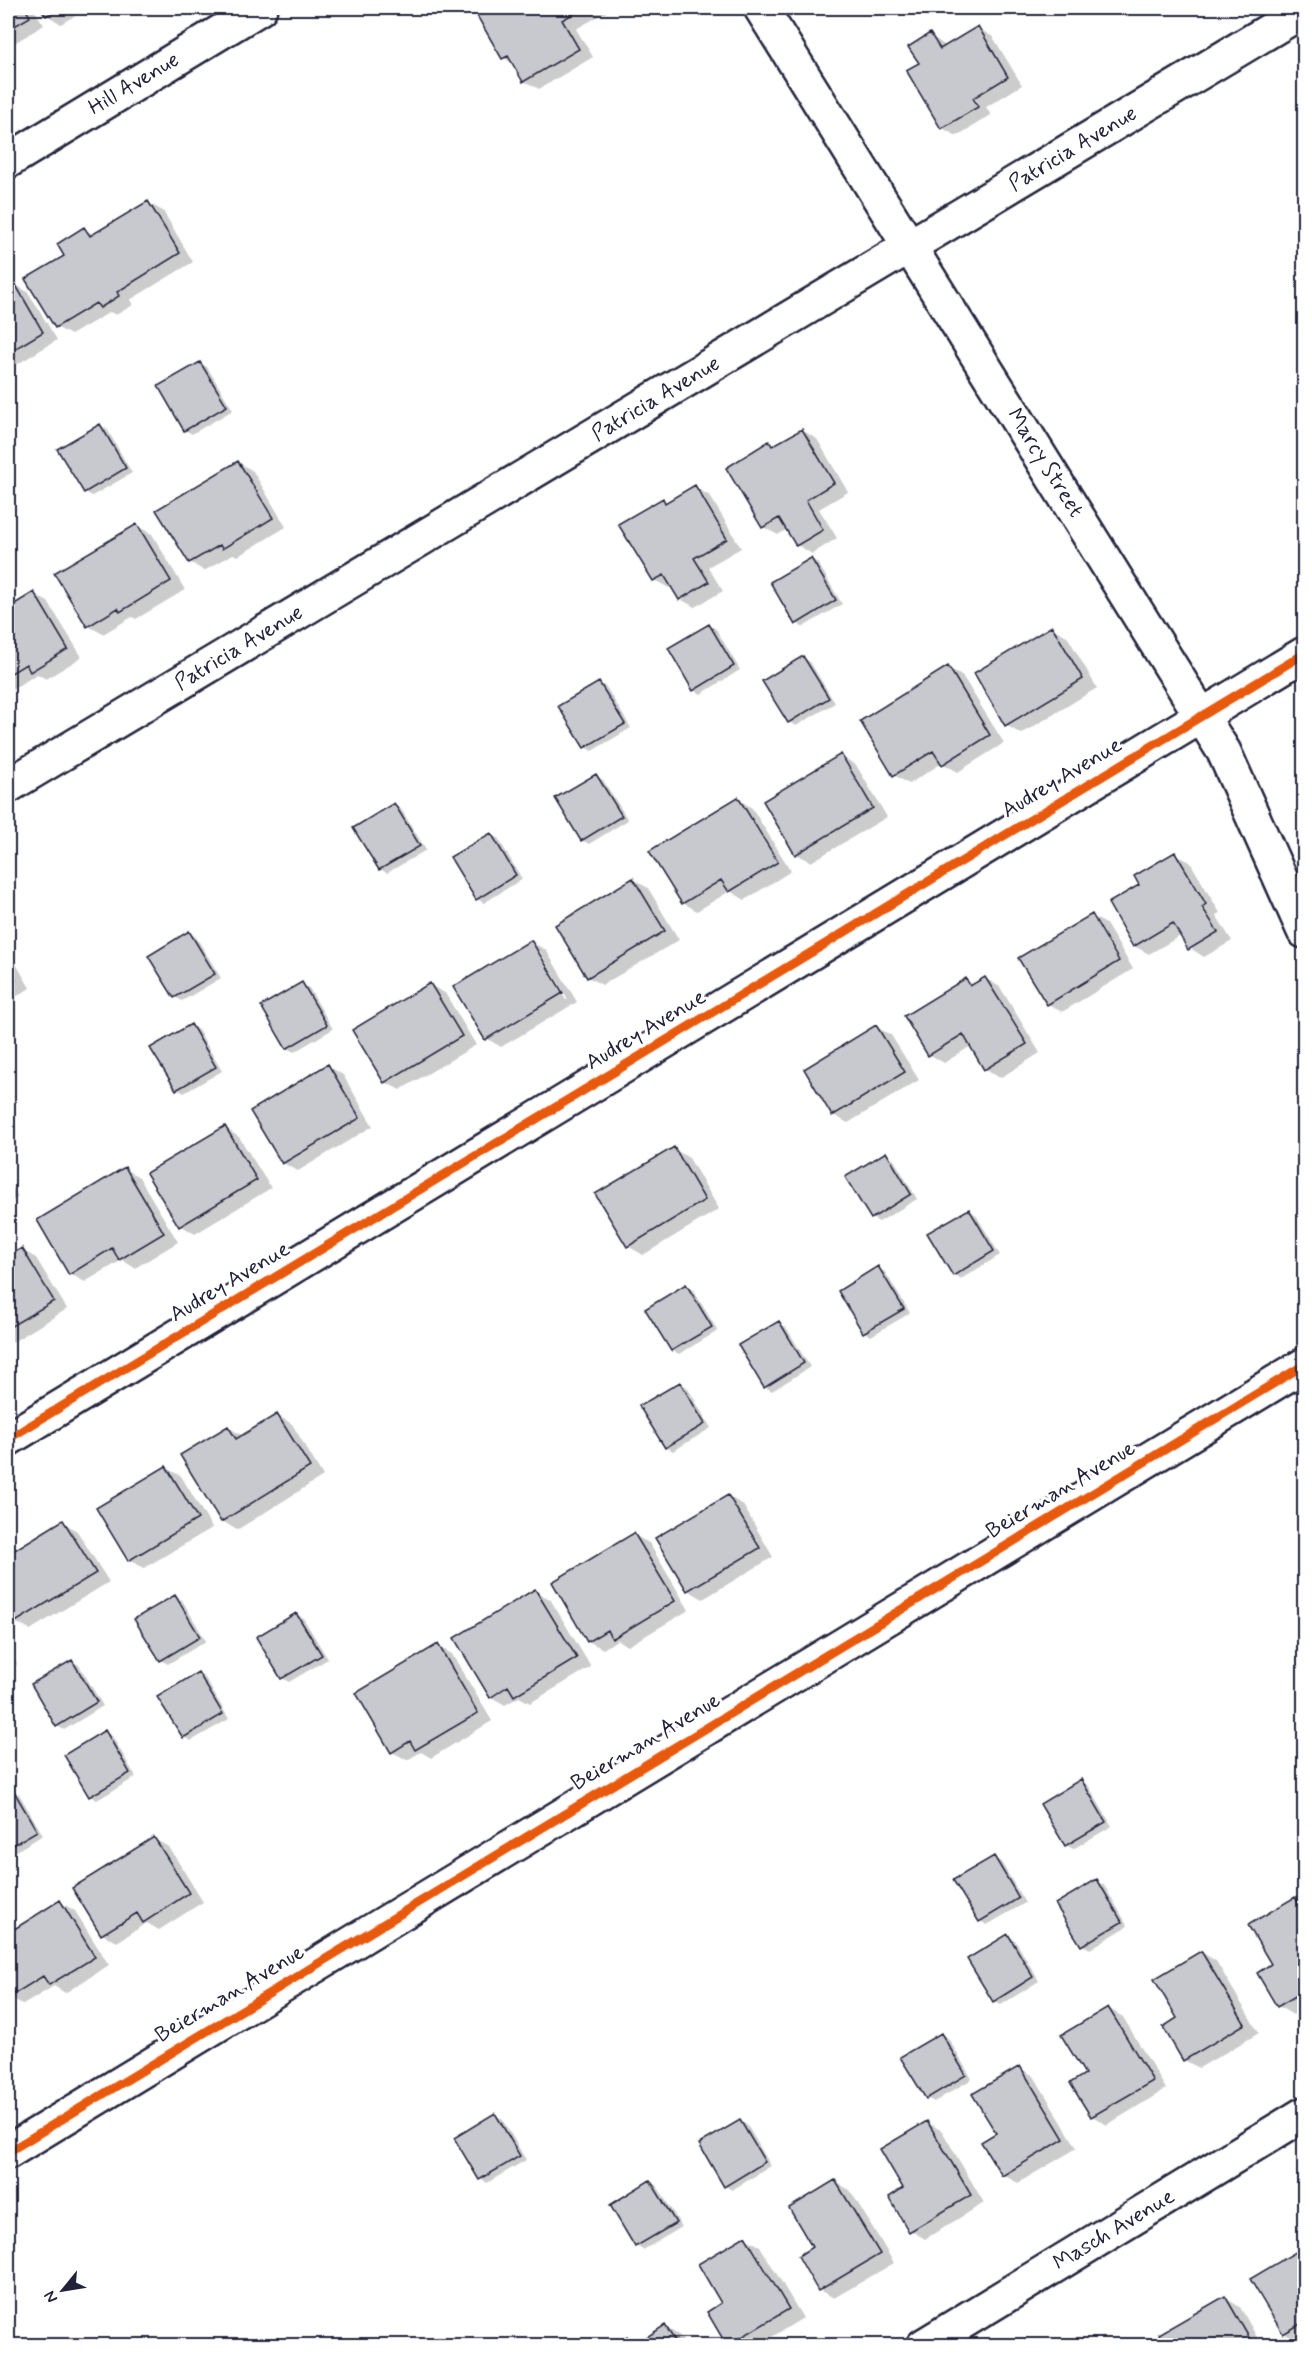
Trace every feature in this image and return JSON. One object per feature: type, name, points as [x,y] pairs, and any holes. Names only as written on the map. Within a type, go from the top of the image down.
[{"type":"street","name":"Hill Avenue","points":[[8,161],[260,8]]},
{"type":"street","name":"Marcy Street","points":[[762,8],[1224,752],[1305,931]]},
{"type":"street","name":"Patricia Avenue","points":[[8,786],[1305,10]]},
{"type":"street","name":"Audrey Avenue","points":[[8,1439],[1305,654]]},
{"type":"street","name":"Beierman Avenue","points":[[8,2152],[1305,1365]]},
{"type":"street","name":"Masch Avenue","points":[[923,2346],[1305,2114]]},
{"type":"building","points":[[8,8],[25,8],[30,17],[8,30]]},
{"type":"building","points":[[40,8],[60,8],[46,16]]},
{"type":"building","points":[[584,8],[562,20],[579,49],[523,82],[508,56],[502,59],[473,9]]},
{"type":"building","points":[[978,26],[1008,77],[973,98],[978,107],[941,129],[906,70],[919,63],[908,47],[930,33],[940,49]]},
{"type":"building","points":[[148,201],[180,253],[117,292],[119,296],[100,308],[96,303],[55,328],[25,279],[64,256],[57,244],[84,227],[90,236]]},
{"type":"building","points":[[14,282],[43,332],[8,353],[8,285]]},
{"type":"building","points":[[200,362],[227,406],[184,431],[158,386]]},
{"type":"building","points":[[100,424],[126,468],[84,493],[57,449]]},
{"type":"building","points":[[802,429],[834,483],[806,500],[823,530],[796,546],[779,518],[762,528],[726,468],[769,441],[772,446]]},
{"type":"building","points":[[238,461],[273,518],[222,549],[220,545],[189,563],[156,510]]},
{"type":"building","points":[[695,485],[727,539],[694,558],[709,582],[679,600],[664,575],[653,581],[618,524],[663,498],[665,503]]},
{"type":"building","points":[[137,524],[171,581],[120,612],[118,608],[87,627],[54,573]]},
{"type":"building","points":[[811,558],[836,600],[795,625],[770,582]]},
{"type":"building","points":[[34,592],[68,649],[30,672],[26,664],[8,675],[8,608]]},
{"type":"building","points":[[709,624],[734,666],[693,691],[668,648]]},
{"type":"building","points":[[1052,626],[1083,679],[1005,726],[974,673]]},
{"type":"building","points":[[803,656],[829,698],[788,723],[762,681]]},
{"type":"building","points":[[948,666],[990,735],[942,765],[933,751],[893,776],[860,721]]},
{"type":"building","points":[[599,682],[625,724],[584,748],[558,706]]},
{"type":"building","points":[[841,754],[873,808],[795,855],[763,801]]},
{"type":"building","points":[[596,774],[622,816],[581,841],[555,798]]},
{"type":"building","points":[[738,797],[778,862],[729,892],[721,880],[682,904],[649,851]]},
{"type":"building","points":[[394,803],[420,846],[379,870],[353,828]]},
{"type":"building","points":[[491,833],[516,875],[476,900],[450,857]]},
{"type":"building","points":[[1175,852],[1206,904],[1202,907],[1218,932],[1188,950],[1173,923],[1133,947],[1108,903],[1139,885],[1134,876]]},
{"type":"building","points":[[633,878],[665,931],[587,978],[555,925]]},
{"type":"building","points":[[1092,914],[1119,961],[1047,1005],[1018,958]]},
{"type":"building","points":[[189,931],[215,974],[174,998],[148,956]]},
{"type":"building","points":[[531,940],[563,993],[485,1040],[453,987]]},
{"type":"building","points":[[8,965],[16,980],[8,985]]},
{"type":"building","points":[[985,977],[1027,1044],[984,1070],[963,1034],[928,1056],[904,1016],[966,978],[970,986]]},
{"type":"building","points":[[302,982],[327,1025],[286,1049],[261,1006]]},
{"type":"building","points":[[430,983],[462,1036],[384,1083],[352,1030]]},
{"type":"building","points":[[191,1024],[216,1067],[176,1090],[150,1048]]},
{"type":"building","points":[[876,1025],[905,1072],[832,1116],[804,1069]]},
{"type":"building","points":[[328,1064],[360,1118],[282,1164],[250,1111]]},
{"type":"building","points":[[225,1126],[257,1180],[179,1227],[146,1173]]},
{"type":"building","points":[[674,1147],[705,1200],[627,1247],[595,1194]]},
{"type":"building","points":[[886,1152],[911,1194],[871,1219],[845,1177]]},
{"type":"building","points":[[125,1167],[164,1233],[119,1260],[112,1248],[69,1275],[37,1220]]},
{"type":"building","points":[[969,1209],[994,1251],[953,1276],[927,1233]]},
{"type":"building","points":[[22,1248],[54,1301],[8,1328],[8,1256]]},
{"type":"building","points":[[878,1266],[904,1309],[863,1333],[838,1291]]},
{"type":"building","points":[[686,1284],[712,1327],[671,1351],[645,1309]]},
{"type":"building","points":[[779,1321],[804,1363],[764,1388],[738,1345]]},
{"type":"building","points":[[680,1382],[705,1424],[665,1448],[639,1406]]},
{"type":"building","points":[[277,1414],[310,1467],[221,1522],[180,1455],[228,1426],[236,1439]]},
{"type":"building","points":[[166,1466],[198,1519],[128,1561],[96,1508]]},
{"type":"building","points":[[728,1495],[760,1548],[687,1591],[655,1538]]},
{"type":"building","points":[[63,1520],[96,1573],[14,1623],[8,1612],[8,1554]]},
{"type":"building","points":[[634,1533],[675,1601],[612,1639],[607,1630],[587,1642],[552,1582]]},
{"type":"building","points":[[535,1589],[577,1658],[514,1696],[508,1686],[490,1698],[454,1638]]},
{"type":"building","points":[[175,1595],[200,1637],[160,1661],[134,1619]]},
{"type":"building","points":[[296,1613],[322,1655],[281,1679],[256,1637]]},
{"type":"building","points":[[438,1644],[478,1713],[415,1750],[410,1741],[391,1753],[356,1693]]},
{"type":"building","points":[[72,1660],[97,1702],[56,1727],[31,1684]]},
{"type":"building","points":[[198,1672],[223,1714],[183,1738],[157,1697]]},
{"type":"building","points":[[105,1730],[130,1773],[89,1797],[64,1755]]},
{"type":"building","points":[[1081,1779],[1106,1822],[1065,1846],[1040,1804]]},
{"type":"building","points":[[12,1788],[37,1831],[8,1848],[8,1790]]},
{"type":"building","points":[[154,1837],[189,1893],[143,1923],[137,1913],[101,1935],[72,1888]]},
{"type":"building","points":[[994,1856],[1019,1898],[979,1922],[953,1880]]},
{"type":"building","points":[[1097,1879],[1122,1922],[1081,1946],[1055,1904]]},
{"type":"building","points":[[1295,1897],[1304,1913],[1304,1991],[1277,2007],[1257,1973],[1271,1964],[1248,1925]]},
{"type":"building","points":[[60,1900],[95,1957],[49,1985],[43,1976],[8,1998],[8,1933]]},
{"type":"building","points":[[1008,1934],[1033,1977],[993,2002],[967,1959]]},
{"type":"building","points":[[1201,1951],[1245,2024],[1183,2061],[1163,2027],[1177,2018],[1154,1979]]},
{"type":"building","points":[[1108,2007],[1153,2081],[1091,2117],[1070,2083],[1085,2074],[1061,2035]]},
{"type":"building","points":[[941,2033],[966,2075],[926,2099],[900,2057]]},
{"type":"building","points":[[1020,2066],[1064,2139],[1002,2176],[981,2142],[996,2133],[972,2094]]},
{"type":"building","points":[[495,2113],[520,2156],[479,2180],[454,2138]]},
{"type":"building","points":[[740,2120],[765,2162],[724,2187],[699,2144]]},
{"type":"building","points":[[927,2121],[971,2195],[909,2232],[889,2197],[903,2188],[880,2149]]},
{"type":"building","points":[[650,2180],[676,2223],[635,2247],[610,2205]]},
{"type":"building","points":[[835,2180],[880,2254],[818,2291],[798,2256],[812,2247],[789,2208]]},
{"type":"building","points":[[745,2236],[789,2309],[727,2346],[707,2312],[721,2303],[698,2264]]},
{"type":"building","points":[[1304,2247],[1304,2322],[1283,2334],[1250,2279]]},
{"type":"building","points":[[1225,2296],[1254,2346],[1166,2346],[1159,2334]]},
{"type":"building","points":[[665,2325],[678,2346],[633,2346]]},
{"type":"building","points":[[627,2336],[632,2346],[612,2346]]},
{"type":"cycle path","points":[[8,1439],[1304,654]]},
{"type":"cycle path","points":[[8,2152],[1304,1365]]}]
